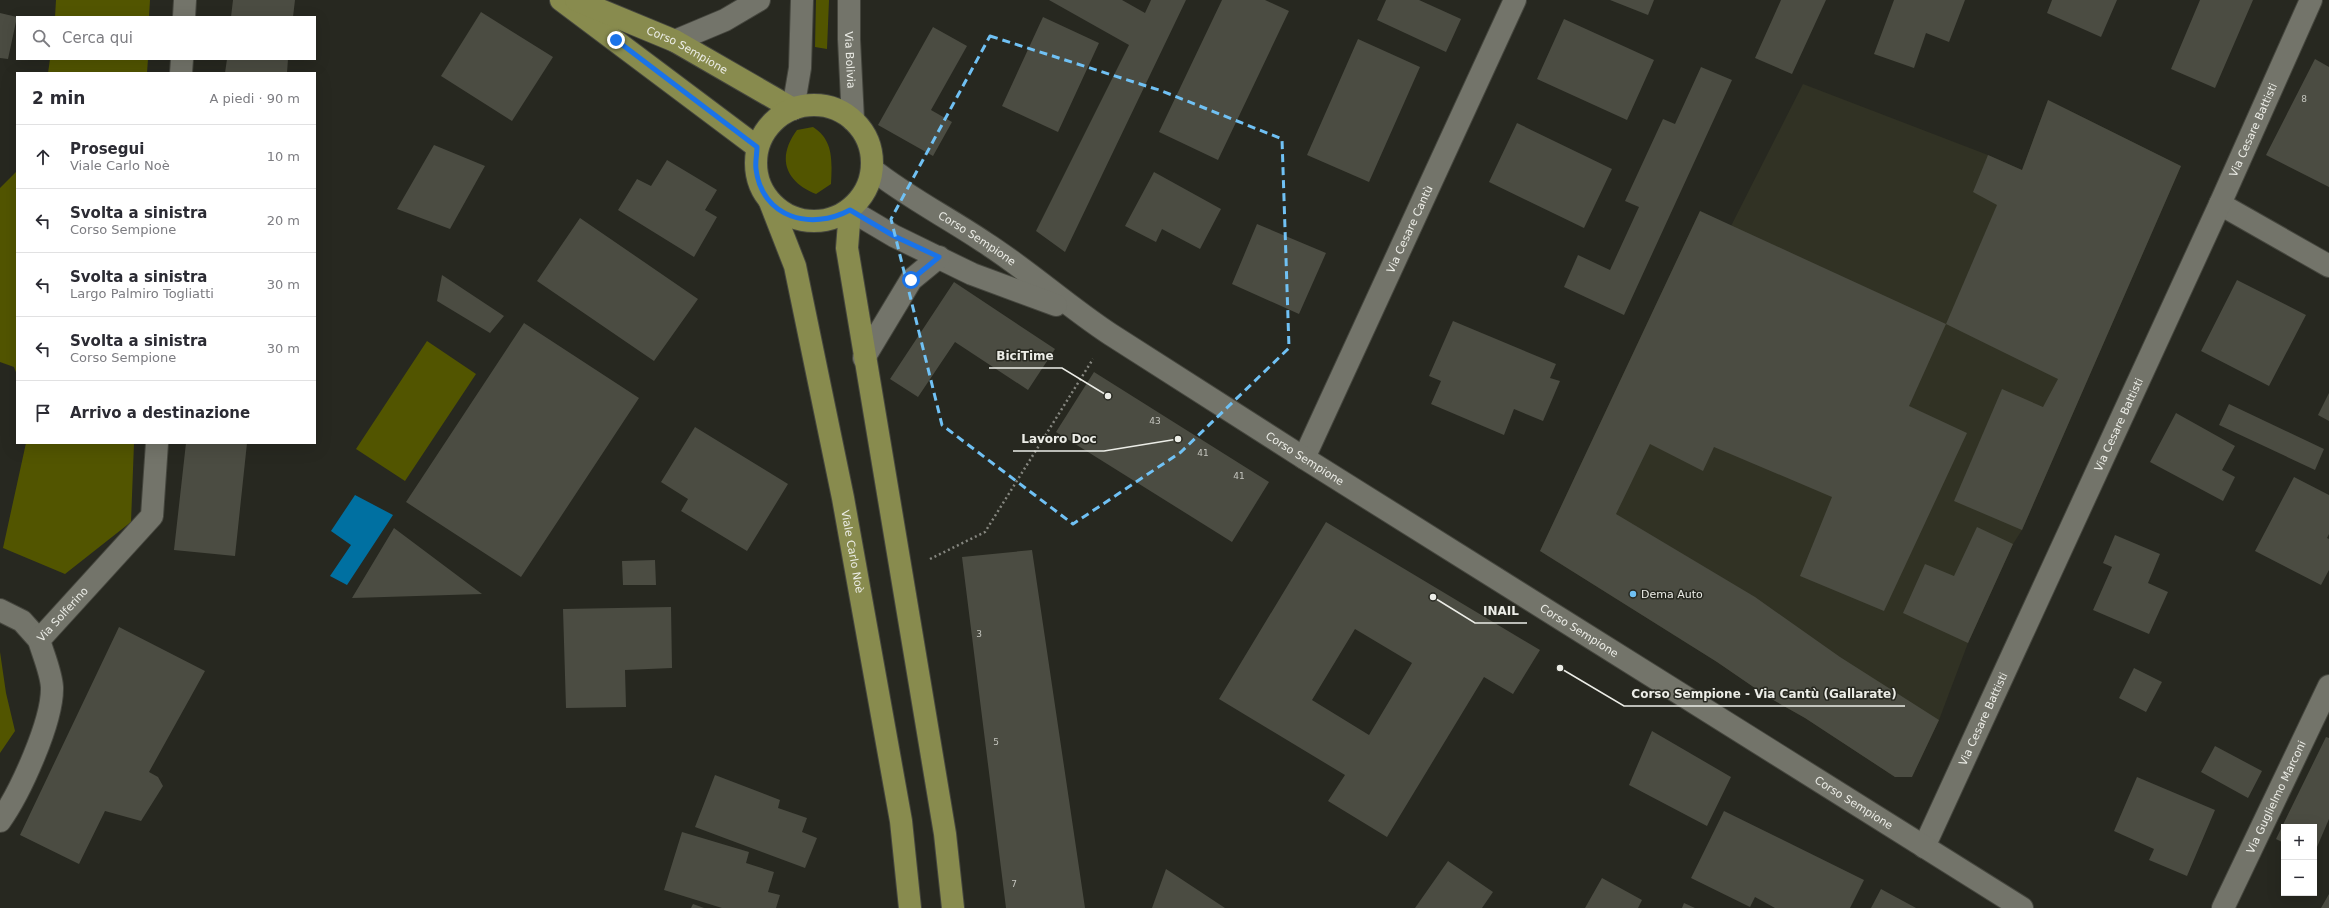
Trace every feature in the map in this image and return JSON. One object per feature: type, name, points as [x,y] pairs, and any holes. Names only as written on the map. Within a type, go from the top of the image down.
[{"type":"main road","points":[[561,0],[757,147]]},
{"type":"main road","name":"Corso Sempione","points":[[576,0],[675,41],[793,109]]},
{"type":"main road","points":[[850,210],[821,221],[796,218],[786,214],[770,202],[760,187],[755,168],[757,147],[774,120],[793,109],[804,106],[824,106],[836,109],[853,120],[865,136],[872,154],[872,169],[866,188],[850,210],[847,248],[864,358],[945,834],[953,908]]},
{"type":"main road","name":"Viale Carlo Noè","points":[[770,202],[795,266],[843,498],[901,821],[910,908]]},
{"type":"street","points":[[184,16],[186,0]]},
{"type":"street","points":[[675,41],[725,20],[759,0]]},
{"type":"street","points":[[793,109],[800,68],[802,0]]},
{"type":"street","name":"Via Bolivia","points":[[849,0],[849,39],[853,120]]},
{"type":"street","name":"Via Cesare Cantù","points":[[1304,458],[1516,0]]},
{"type":"street","name":"Via Cesare Battisti","points":[[1924,848],[2220,204],[2311,0]]},
{"type":"street","points":[[181,72],[182,60]]},
{"type":"street","name":"Corso Sempione","points":[[872,169],[915,200],[985,242],[1078,313],[1110,334],[1304,458],[1924,848],[2022,908]]},
{"type":"street","points":[[2220,204],[2329,266]]},
{"type":"street","name":"Corso Sempione","points":[[850,210],[894,236],[972,274],[1078,313]]},
{"type":"street","points":[[864,358],[911,280],[939,257]]},
{"type":"street","name":"Via Solferino","points":[[0,821],[12,804],[44,729],[52,687],[39,640],[152,516],[156,444]]},
{"type":"street","points":[[0,610],[22,621],[39,640]]},
{"type":"street","name":"Via Guglielmo Marconi","points":[[2223,908],[2329,686]]},
{"type":"path","points":[[901,574],[985,532],[1110,334]]},
{"type":"highlighted area","points":[[990,36],[1162,91],[1282,139],[1289,348],[1181,452],[1073,524],[942,425],[891,219]]},
{"type":"shaded area","points":[[56,0],[150,0],[149,16],[55,16]]},
{"type":"shaded area","points":[[816,0],[829,0],[827,49],[815,47]]},
{"type":"shaded area","points":[[50,60],[148,60],[147,72],[48,72]]},
{"type":"shaded area","points":[[1803,84],[1988,155],[2022,170],[2048,100],[2181,166],[2022,530],[2013,544],[1968,643],[1939,720],[1912,777],[1895,777],[1805,718],[1768,697],[1717,662],[1540,551],[1700,211],[1731,226]]},
{"type":"shaded area","points":[[813,127],[825,138],[830,152],[832,168],[831,184],[816,194],[805,189],[791,175],[787,167],[786,159],[787,150],[797,130]]},
{"type":"shaded area","points":[[16,172],[16,372],[14,367],[0,362],[0,188]]},
{"type":"shaded area","points":[[427,341],[476,374],[405,481],[356,449]]},
{"type":"shaded area","points":[[26,444],[134,444],[131,522],[65,574],[3,548]]},
{"type":"shaded area","points":[[0,652],[6,693],[15,731],[0,753]]},
{"type":"water","points":[[355,495],[393,515],[347,585],[330,576],[351,545],[331,531]]},
{"type":"building","points":[[233,0],[295,0],[293,16],[231,16]]},
{"type":"building","points":[[1049,0],[1122,0],[1145,13],[1151,0],[1186,0],[1065,252],[1036,231],[1129,45]]},
{"type":"building","points":[[1222,0],[1265,0],[1289,11],[1218,160],[1159,132]]},
{"type":"building","points":[[1386,0],[1419,0],[1461,19],[1446,52],[1377,20]]},
{"type":"building","points":[[1610,0],[1654,0],[1648,15]]},
{"type":"building","points":[[1781,0],[1826,0],[1792,74],[1755,58]]},
{"type":"building","points":[[1894,0],[1965,0],[1949,42],[1926,33],[1914,68],[1874,54]]},
{"type":"building","points":[[2052,0],[2117,0],[2101,37],[2047,13]]},
{"type":"building","points":[[2200,0],[2253,0],[2215,88],[2171,69]]},
{"type":"building","points":[[481,12],[553,57],[512,121],[441,76]]},
{"type":"building","points":[[0,13],[16,17],[16,22],[8,59],[0,58]]},
{"type":"building","points":[[1043,17],[1099,43],[1058,132],[1002,106]]},
{"type":"building","points":[[1564,19],[1654,60],[1627,120],[1537,79]]},
{"type":"building","points":[[933,27],[967,46],[931,110],[952,122],[933,156],[878,125]]},
{"type":"building","points":[[1358,39],[1420,67],[1369,182],[1307,155]]},
{"type":"building","points":[[2315,59],[2329,67],[2329,187],[2266,155]]},
{"type":"building","points":[[227,60],[288,60],[287,72],[225,72]]},
{"type":"building","points":[[1701,67],[1732,80],[1624,315],[1564,287],[1578,255],[1610,270],[1639,207],[1625,201],[1663,119],[1675,124]]},
{"type":"building","points":[[2048,100],[2181,166],[2022,530],[1954,501],[2002,389],[2043,407],[2058,379],[1946,324],[1997,205],[1973,192],[1988,155],[2022,170]]},
{"type":"building","points":[[1517,123],[1612,169],[1584,228],[1489,182]]},
{"type":"building","points":[[434,145],[485,166],[450,229],[397,209]]},
{"type":"building","points":[[667,160],[717,190],[705,210],[717,217],[694,257],[618,210],[637,179],[651,186]]},
{"type":"building","points":[[1154,172],[1221,209],[1200,249],[1162,229],[1156,242],[1125,226]]},
{"type":"building","points":[[1700,211],[1946,324],[1909,406],[1967,433],[1884,611],[1800,576],[1832,497],[1714,447],[1703,471],[1650,444],[1616,514],[1755,597],[1840,657],[1939,720],[1912,777],[1895,777],[1805,718],[1768,697],[1717,662],[1540,551]]},
{"type":"building","points":[[580,218],[698,299],[654,361],[537,281]]},
{"type":"building","points":[[1257,224],[1326,253],[1299,314],[1232,284]]},
{"type":"building","points":[[442,275],[504,316],[490,333],[437,301]]},
{"type":"building","points":[[2237,280],[2306,315],[2269,386],[2201,351]]},
{"type":"building","points":[[954,282],[1055,349],[1028,390],[955,342],[918,397],[890,379]]},
{"type":"building","points":[[1453,321],[1556,364],[1550,378],[1560,381],[1543,421],[1514,409],[1504,435],[1431,404],[1441,381],[1429,376]]},
{"type":"building","points":[[524,323],[639,398],[521,577],[406,502]]},
{"type":"building","points":[[1094,372],[1269,482],[1232,542],[1056,432]]},
{"type":"building","points":[[2329,393],[2329,421],[2318,415]]},
{"type":"building","points":[[2229,404],[2324,449],[2315,470],[2219,425]]},
{"type":"building","points":[[2176,413],[2235,446],[2222,470],[2235,477],[2223,501],[2150,462]]},
{"type":"building","points":[[695,427],[788,484],[747,551],[681,511],[688,499],[661,482]]},
{"type":"building","points":[[186,444],[247,444],[235,556],[174,550]]},
{"type":"building","points":[[2294,477],[2329,495],[2329,534],[2327,538],[2329,539],[2329,570],[2321,585],[2255,551]]},
{"type":"building","points":[[1326,522],[1540,650],[1513,694],[1484,677],[1387,837],[1328,801],[1345,775],[1219,699]],"holes":[[[1355,629],[1412,663],[1369,735],[1312,700]]]},
{"type":"building","points":[[1977,527],[2013,544],[1968,643],[1903,613],[1925,564],[1954,576]]},
{"type":"building","points":[[394,528],[482,594],[352,598]]},
{"type":"building","points":[[2115,535],[2160,554],[2148,583],[2168,592],[2149,634],[2093,610],[2112,567],[2103,563]]},
{"type":"building","points":[[1032,550],[1085,908],[1006,908],[962,557]]},
{"type":"building","points":[[655,560],[656,585],[623,585],[622,561]]},
{"type":"building","points":[[671,607],[672,668],[625,670],[626,707],[566,708],[563,609]]},
{"type":"building","points":[[119,627],[205,671],[149,772],[158,777],[163,786],[141,821],[105,811],[79,864],[20,835]]},
{"type":"building","points":[[2134,668],[2162,682],[2146,712],[2119,698]]},
{"type":"building","points":[[1652,731],[1731,777],[1707,826],[1629,785]]},
{"type":"building","points":[[2326,737],[2329,738],[2329,819],[2317,847],[2317,824],[2283,824]]},
{"type":"building","points":[[2215,746],[2262,771],[2248,798],[2201,772]]},
{"type":"building","points":[[715,775],[780,800],[778,808],[807,818],[802,832],[817,838],[805,868],[695,827]]},
{"type":"building","points":[[2137,777],[2215,810],[2187,876],[2149,860],[2154,849],[2114,831]]},
{"type":"building","points":[[1724,811],[1864,880],[1850,908],[1775,908],[1755,897],[1750,907],[1691,878]]},
{"type":"building","points":[[2281,829],[2281,842],[2276,839]]},
{"type":"building","points":[[682,832],[749,852],[746,863],[774,872],[768,892],[780,895],[776,908],[722,908],[664,890]]},
{"type":"building","points":[[1448,861],[1493,892],[1482,908],[1415,908]]},
{"type":"building","points":[[1166,869],[1225,908],[1152,908]]},
{"type":"building","points":[[1602,878],[1642,900],[1638,908],[1585,908]]},
{"type":"building","points":[[1881,889],[1916,908],[1871,908]]},
{"type":"building","points":[[2329,894],[2329,908],[2321,908]]},
{"type":"building","points":[[1684,903],[1695,908],[1682,908]]},
{"type":"building","points":[[693,904],[704,908],[691,908]]},
{"type":"place","name":"BiciTime","points":[[1108,396]]},
{"type":"place","name":"Lavoro Doc","points":[[1178,439]]},
{"type":"place","name":"Dema Auto","points":[[1633,594]]},
{"type":"place","name":"INAIL","points":[[1433,597]]},
{"type":"place","name":"Corso Sempione - Via Cantù (Gallarate)","points":[[1560,668]]},
{"type":"route","points":[[616,40],[704,105],[757,147],[755,168],[760,187],[770,202],[786,214],[796,218],[821,221],[850,210],[894,236],[939,257],[922,269],[911,280]]}]
